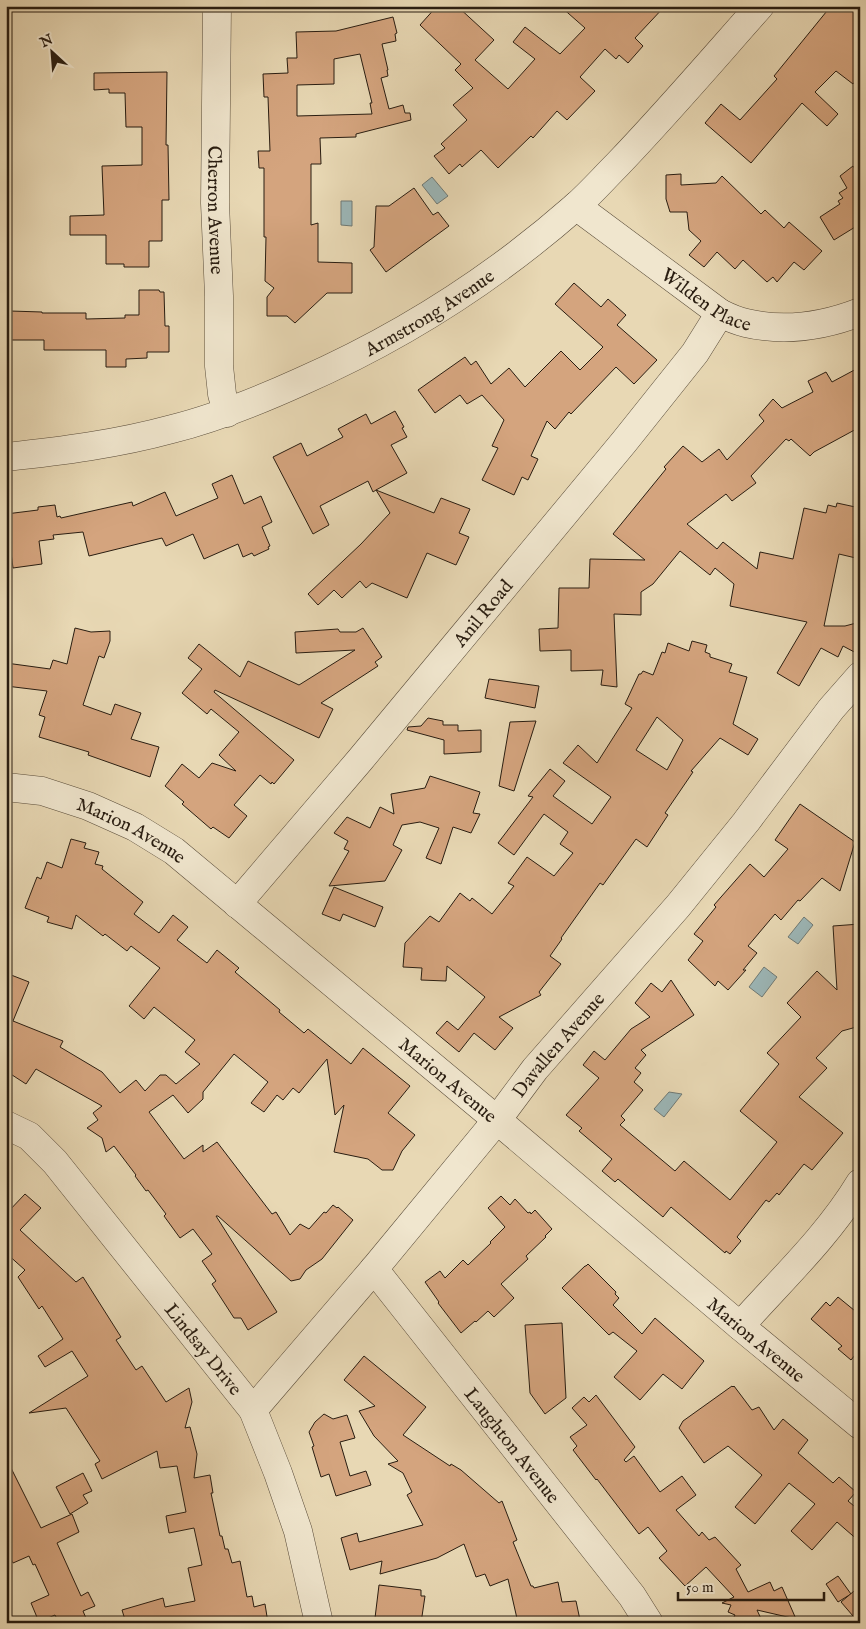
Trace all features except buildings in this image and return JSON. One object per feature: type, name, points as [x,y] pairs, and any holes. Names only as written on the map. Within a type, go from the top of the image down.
[{"type":"street","name":"Cherron Avenue","points":[[217,6],[216,203],[219,366],[222,394],[228,413]]},
{"type":"street","name":"Armstrong Avenue","points":[[6,457],[118,442],[228,413],[328,370],[434,312],[514,257],[576,206],[641,140],[760,6]]},
{"type":"street","name":"Wilden Place","points":[[576,206],[720,313],[745,323],[773,327],[806,326],[841,319],[860,312]]},
{"type":"street","name":"Anil Road","points":[[237,904],[360,760],[624,442],[695,353],[720,313]]},
{"type":"street","name":"Davallen Avenue","points":[[253,1410],[497,1120],[535,1069],[678,906],[860,676]]},
{"type":"street","name":"Marion Avenue","points":[[6,788],[42,791],[88,806],[135,827],[174,851],[860,1425]]},
{"type":"street","name":"Lindsay Drive","points":[[6,1125],[29,1136],[55,1162],[253,1410],[278,1473],[298,1532],[319,1623]]},
{"type":"street","points":[[740,1326],[824,1234],[844,1209],[860,1183]]},
{"type":"street","name":"Laughton Avenue","points":[[374,1268],[632,1596],[649,1623]]},
{"type":"water","points":[[432,177],[448,196],[437,204],[422,185]]},
{"type":"water","points":[[341,201],[352,201],[352,226],[341,225]]},
{"type":"water","points":[[804,917],[813,925],[798,944],[788,937]]},
{"type":"water","points":[[764,967],[777,977],[762,997],[749,987]]},
{"type":"water","points":[[669,1092],[682,1094],[664,1117],[654,1109]]}]
